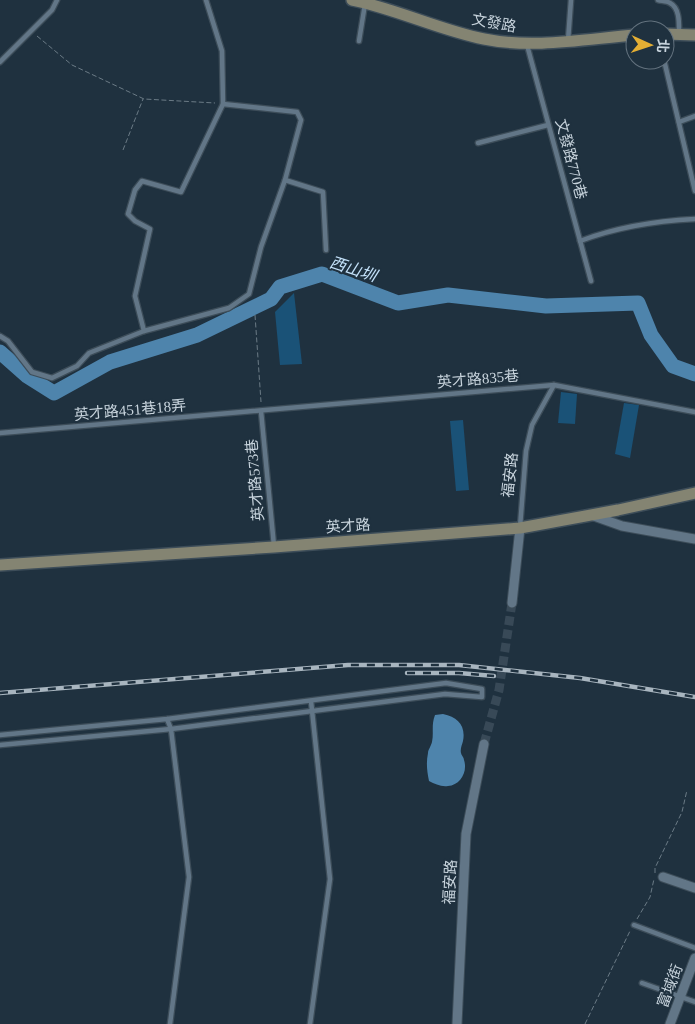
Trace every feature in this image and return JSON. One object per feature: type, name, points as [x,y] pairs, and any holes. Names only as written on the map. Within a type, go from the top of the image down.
[{"type":"street","name":"文發路","points":[[352,0],[483,38],[526,43],[625,36]]},
{"type":"street","points":[[675,35],[695,35]]},
{"type":"street","name":"英才路","points":[[0,564],[274,547],[520,528],[618,510],[695,493]]},
{"type":"street","points":[[590,515],[622,526],[695,539]]},
{"type":"street","name":"福安路","points":[[512,603],[520,528]]},
{"type":"street","name":"福安路","points":[[457,1024],[466,834],[484,744]]},
{"type":"street","points":[[662,877],[695,888]]},
{"type":"street","name":"富域街","points":[[670,1024],[695,958]]},
{"type":"lane","points":[[0,62],[52,10],[58,0]]},
{"type":"lane","points":[[568,41],[570,0]]},
{"type":"lane","points":[[658,0],[671,3],[676,9],[679,23],[678,35]]},
{"type":"lane","points":[[144,331],[135,296],[150,229],[134,221],[128,214],[135,190],[142,181],[182,192],[223,104],[222,51],[208,1]]},
{"type":"lane","points":[[359,41],[365,3]]},
{"type":"lane","name":"文發路770巷","points":[[526,43],[591,281]]},
{"type":"lane","points":[[666,70],[695,191]]},
{"type":"lane","points":[[0,336],[8,340],[32,372],[52,378],[77,366],[89,352],[144,331],[229,308],[249,294],[261,248],[286,180],[301,120],[297,112],[223,104]]},
{"type":"lane","points":[[679,122],[695,116]]},
{"type":"lane","points":[[478,143],[548,125]]},
{"type":"lane","points":[[286,180],[323,192],[326,250]]},
{"type":"lane","points":[[580,241],[603,232],[655,222],[695,219]]},
{"type":"lane","name":"英才路835巷","points":[[262,411],[554,385],[695,412]]},
{"type":"lane","name":"福安路","points":[[520,528],[526,451],[532,426],[554,385]]},
{"type":"lane","name":"英才路451巷18弄","points":[[0,433],[262,411]]},
{"type":"lane","name":"英才路573巷","points":[[262,411],[274,547]]},
{"type":"lane","points":[[0,735],[167,719],[446,683],[482,689],[482,697],[445,694],[171,730],[0,745]]},
{"type":"lane","points":[[310,1024],[330,879],[311,700]]},
{"type":"lane","points":[[167,719],[171,730],[189,878],[170,1024]]},
{"type":"lane","points":[[634,925],[695,948]]},
{"type":"lane","points":[[642,983],[695,1002]]},
{"type":"path","points":[[30,31],[72,65],[144,99],[223,104]]},
{"type":"path","points":[[123,150],[144,99]]},
{"type":"path","points":[[254,315],[262,411]]},
{"type":"path","points":[[585,1024],[650,897],[654,885],[655,868],[682,812],[687,790]]},
{"type":"water","points":[[443,714],[453,717],[462,727],[464,736],[461,754],[465,765],[462,777],[456,783],[445,786],[429,781],[427,767],[428,752],[433,739],[435,715]]},
{"type":"building","points":[[294,293],[302,364],[280,365],[275,312]]},
{"type":"building","points":[[561,392],[577,394],[575,424],[558,423]]},
{"type":"building","points":[[624,403],[639,405],[630,458],[615,454]]},
{"type":"building","points":[[463,420],[469,490],[456,491],[450,421]]},
{"type":"waterway","name":"西山圳","points":[[0,352],[27,376],[54,393],[110,362],[197,335],[271,299],[280,287],[322,274],[398,303],[448,295],[546,306],[638,303],[651,335],[673,366],[695,374]]},
{"type":"tunnel","points":[[484,744],[499,690],[512,603]]},
{"type":"railway","points":[[0,693],[348,665],[459,665],[580,678],[695,697]]},
{"type":"railway","points":[[407,673],[459,673],[494,676]]}]
